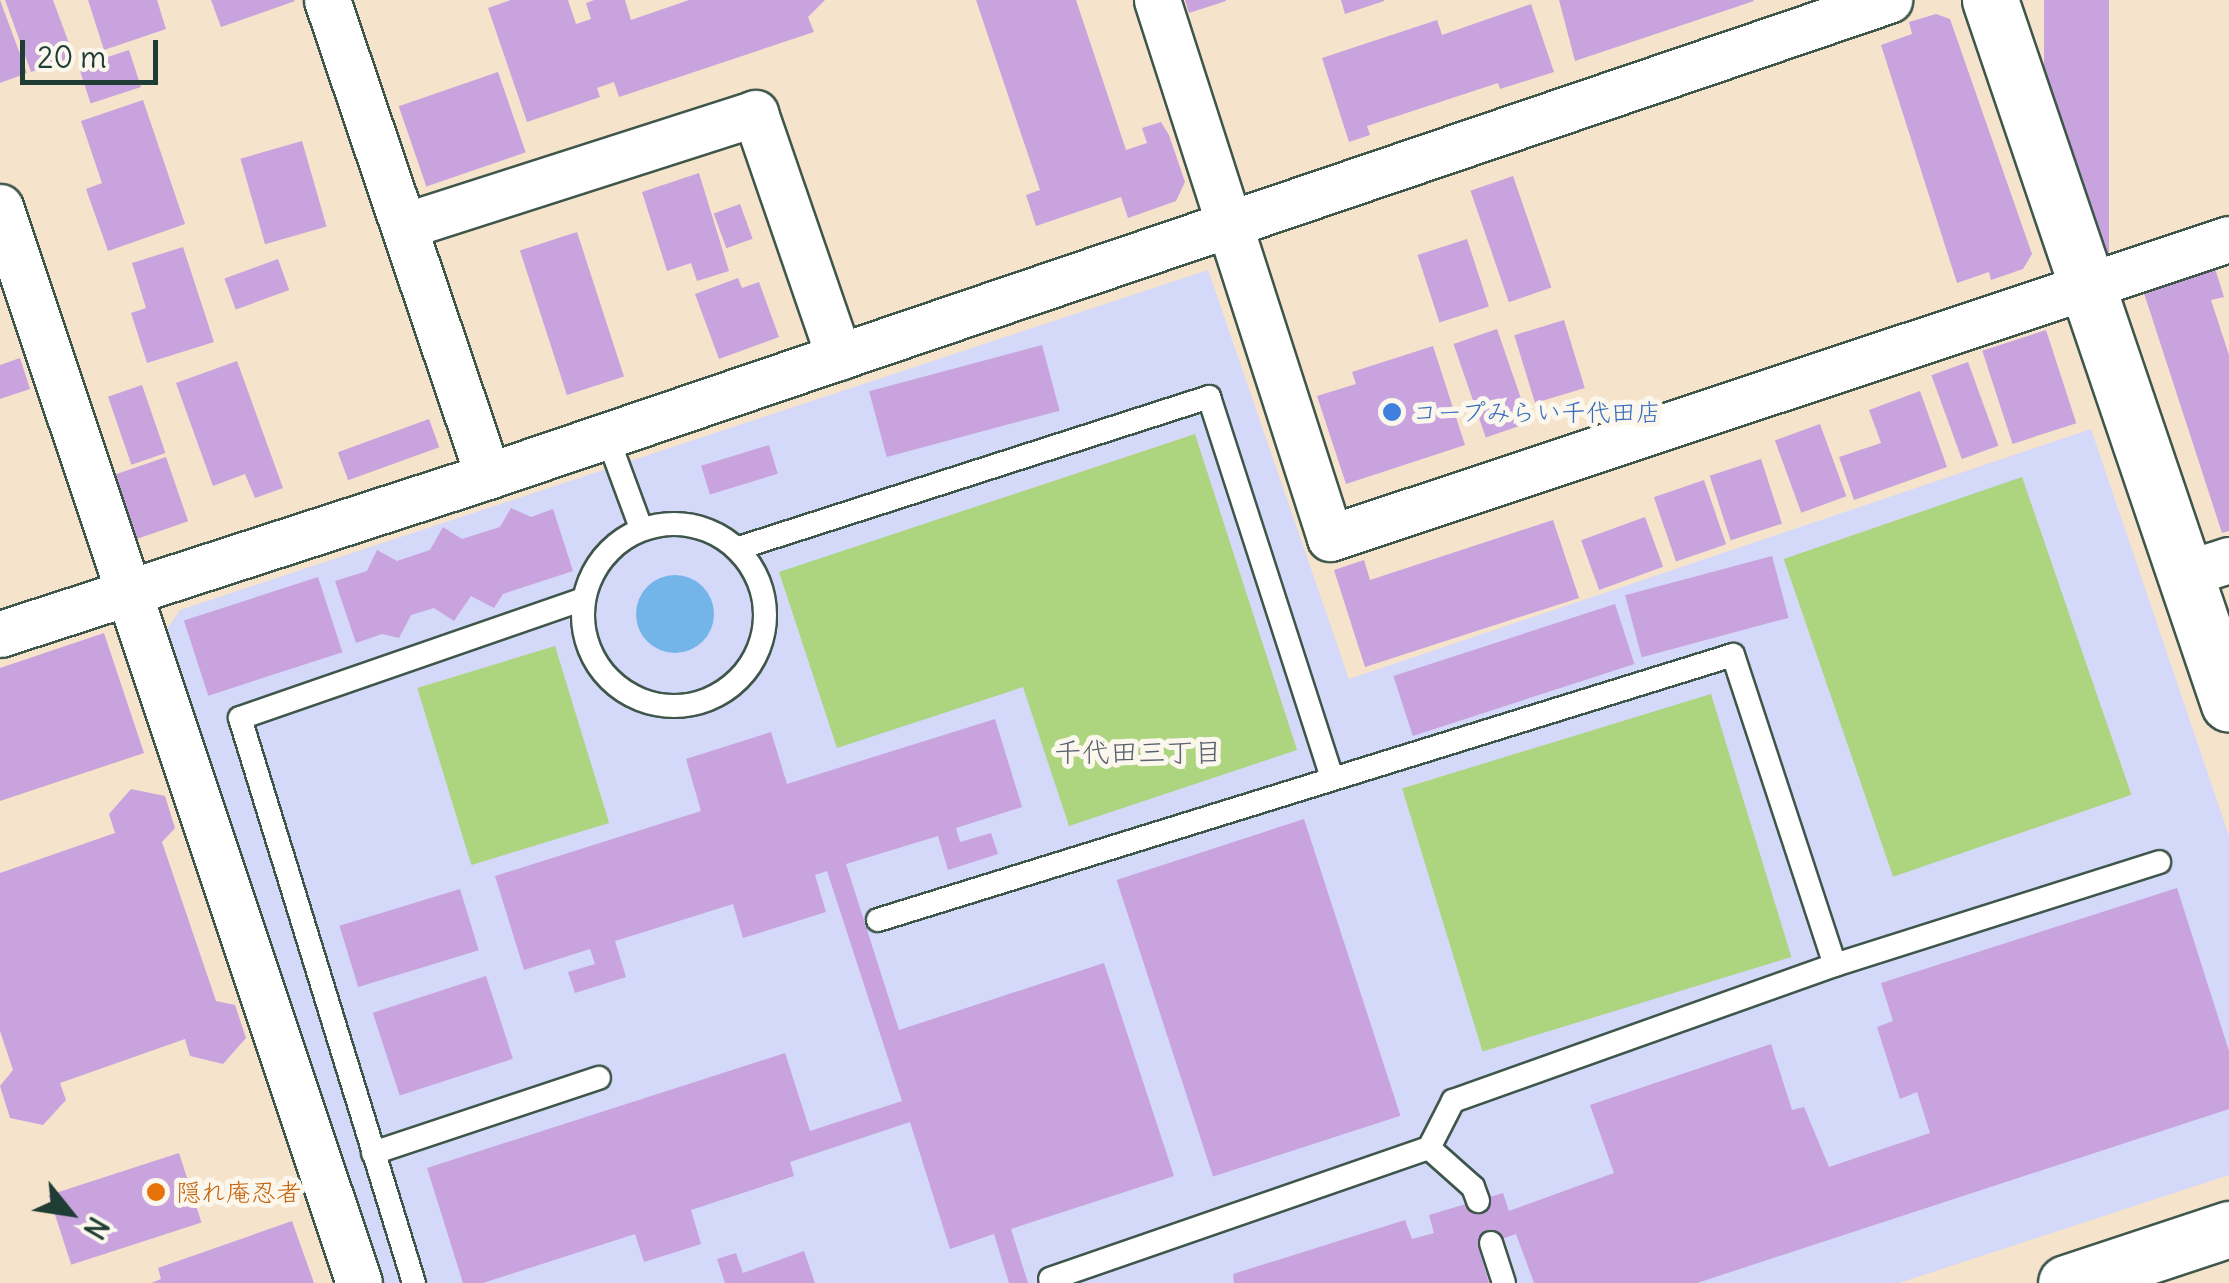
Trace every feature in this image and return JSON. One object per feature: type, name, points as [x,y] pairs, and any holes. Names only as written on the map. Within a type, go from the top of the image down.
[{"type":"street","points":[[326,0],[488,476]]},
{"type":"street","points":[[1157,0],[1330,538],[2229,238]]},
{"type":"street","points":[[0,634],[488,476],[1890,0]]},
{"type":"street","points":[[1990,0],[2086,288],[2207,567],[2229,704]]},
{"type":"street","points":[[404,226],[754,113],[840,356]]},
{"type":"street","points":[[0,207],[125,592],[359,1283]]},
{"type":"street","points":[[2066,1283],[2229,1228]]},
{"type":"lane","points":[[740,548],[1209,397],[1332,776]]},
{"type":"lane","points":[[607,436],[642,528]]},
{"type":"lane","points":[[693,523],[740,548],[764,588],[764,635],[743,678],[703,703],[656,706],[614,685],[587,646],[582,599],[602,556],[642,528],[693,523]]},
{"type":"lane","points":[[414,1283],[240,718],[582,599]]},
{"type":"lane","points":[[878,920],[1332,776],[1365,774],[1733,655],[1836,965]]},
{"type":"lane","points":[[1050,1278],[1429,1148],[1453,1101],[1836,965],[2159,862]]},
{"type":"lane","points":[[373,1153],[600,1078]]},
{"type":"lane","points":[[1429,1148],[1472,1186],[1478,1201]]},
{"type":"lane","points":[[1491,1243],[1504,1283]]},
{"type":"shaded area","points":[[1208,270],[1349,679],[2091,429],[2229,836],[2229,1175],[1899,1283],[383,1283],[164,634],[180,610]]},
{"type":"green space","points":[[1195,434],[1297,750],[1069,826],[1023,687],[837,748],[779,572]]},
{"type":"green space","points":[[2022,477],[2131,795],[1893,877],[1784,559]]},
{"type":"green space","points":[[555,646],[609,823],[471,865],[417,688]]},
{"type":"green space","points":[[1711,694],[1791,957],[1483,1051],[1402,788]]},
{"type":"water","points":[[675,575],[690,578],[702,587],[711,599],[711,629],[702,641],[690,650],[675,653],[660,650],[648,641],[639,629],[636,614],[639,599],[648,587],[660,578]]},
{"type":"building","points":[[0,0],[27,73],[0,83]]},
{"type":"building","points":[[5,0],[53,0],[74,57],[31,72]]},
{"type":"building","points":[[88,0],[157,0],[166,29],[104,50]]},
{"type":"building","points":[[211,0],[294,0],[295,1],[221,27]]},
{"type":"building","points":[[511,0],[568,0],[576,24],[591,19],[586,3],[594,0],[625,0],[631,20],[689,0],[825,0],[808,17],[814,32],[619,97],[614,82],[597,88],[600,97],[527,122],[488,8]]},
{"type":"building","points":[[976,0],[1076,0],[1126,150],[1147,143],[1142,128],[1161,122],[1169,135],[1185,182],[1176,201],[1128,218],[1121,197],[1036,226],[1026,195],[1040,190]]},
{"type":"building","points":[[1185,0],[1226,0],[1226,1],[1189,13]]},
{"type":"building","points":[[1341,0],[1384,0],[1384,1],[1345,14]]},
{"type":"building","points":[[1559,0],[1753,0],[1754,1],[1575,61]]},
{"type":"building","points":[[2044,0],[2109,0],[2109,253],[2044,253]]},
{"type":"building","points":[[1531,4],[1554,72],[1500,89],[1498,83],[1367,126],[1370,135],[1349,142],[1322,58],[1437,20],[1442,35]]},
{"type":"building","points":[[1936,14],[1950,19],[2032,254],[2023,269],[1991,280],[1989,272],[1957,283],[1881,45],[1912,34],[1909,22]]},
{"type":"building","points":[[129,50],[141,87],[91,103],[79,66]]},
{"type":"building","points":[[498,72],[526,152],[426,187],[399,106]]},
{"type":"building","points":[[143,100],[185,224],[108,251],[86,189],[102,183],[81,121]]},
{"type":"building","points":[[302,141],[327,227],[265,244],[240,159]]},
{"type":"building","points":[[699,173],[729,271],[697,281],[691,263],[667,271],[642,192]]},
{"type":"building","points":[[1513,176],[1551,288],[1509,302],[1470,191]]},
{"type":"building","points":[[740,204],[753,239],[726,248],[714,214]]},
{"type":"building","points":[[577,232],[624,377],[567,395],[520,251]]},
{"type":"building","points":[[1467,239],[1489,307],[1439,323],[1418,255]]},
{"type":"building","points":[[183,247],[214,342],[147,363],[131,313],[146,308],[132,263]]},
{"type":"building","points":[[278,259],[289,290],[236,310],[224,278]]},
{"type":"building","points":[[2214,265],[2224,297],[2211,300],[2229,355],[2229,531],[2222,533],[2142,287]]},
{"type":"building","points":[[738,278],[742,288],[759,282],[779,337],[719,359],[695,294]]},
{"type":"building","points":[[1564,320],[1585,388],[1535,403],[1514,335]]},
{"type":"building","points":[[1497,329],[1529,423],[1486,438],[1454,344]]},
{"type":"building","points":[[2046,330],[2076,423],[2013,444],[1982,351]]},
{"type":"building","points":[[1042,345],[1060,411],[887,457],[869,391]]},
{"type":"building","points":[[1433,346],[1465,445],[1346,484],[1317,396],[1356,384],[1352,372]]},
{"type":"building","points":[[20,358],[30,389],[0,399],[0,365]]},
{"type":"building","points":[[237,361],[283,488],[255,498],[245,474],[213,486],[176,383]]},
{"type":"building","points":[[1968,362],[1998,446],[1962,459],[1931,375]]},
{"type":"building","points":[[142,385],[165,453],[131,465],[108,397]]},
{"type":"building","points":[[1920,391],[1947,467],[1854,500],[1839,457],[1881,443],[1869,410]]},
{"type":"building","points":[[429,419],[439,447],[348,480],[338,452]]},
{"type":"building","points":[[1820,424],[1846,496],[1801,513],[1775,440]]},
{"type":"building","points":[[769,445],[778,474],[710,494],[701,466]]},
{"type":"building","points":[[166,457],[188,521],[132,541],[110,476]]},
{"type":"building","points":[[1761,459],[1782,524],[1731,540],[1710,476]]},
{"type":"building","points":[[1704,480],[1726,544],[1676,562],[1654,497]]},
{"type":"building","points":[[511,508],[531,517],[553,509],[573,571],[503,594],[494,608],[471,596],[454,621],[434,608],[411,615],[399,638],[382,634],[356,643],[335,581],[367,571],[377,550],[397,561],[430,550],[443,527],[462,539],[500,527]]},
{"type":"building","points":[[1645,517],[1663,567],[1599,590],[1581,540]]},
{"type":"building","points":[[1553,520],[1579,598],[1365,667],[1334,570],[1364,560],[1370,580]]},
{"type":"building","points":[[1772,556],[1789,618],[1642,657],[1625,595]]},
{"type":"building","points":[[318,577],[342,652],[208,696],[184,621]]},
{"type":"building","points":[[1615,604],[1634,664],[1413,736],[1393,676]]},
{"type":"building","points":[[104,633],[144,753],[0,801],[0,668]]},
{"type":"building","points":[[995,719],[1022,807],[956,828],[960,842],[991,833],[998,854],[948,870],[938,836],[846,864],[899,1030],[1104,963],[1174,1176],[1011,1229],[1028,1283],[1009,1283],[994,1234],[950,1249],[910,1122],[790,1162],[794,1176],[691,1210],[701,1244],[644,1262],[635,1234],[483,1283],[463,1283],[427,1168],[785,1053],[810,1131],[902,1101],[827,871],[815,875],[826,912],[743,938],[733,904],[615,941],[626,977],[575,993],[568,972],[595,964],[590,949],[524,970],[495,876],[701,811],[686,759],[771,732],[787,784]]},
{"type":"building","points":[[131,789],[165,796],[175,828],[162,842],[216,1001],[235,1005],[246,1038],[223,1064],[190,1056],[185,1039],[60,1083],[66,1100],[43,1125],[10,1118],[0,1086],[13,1070],[0,1031],[0,873],[115,833],[109,814]]},
{"type":"building","points":[[1304,819],[1400,1116],[1213,1177],[1117,880]]},
{"type":"building","points":[[2177,888],[2229,1051],[2229,1109],[1697,1283],[1534,1283],[1516,1234],[1478,1247],[1489,1283],[1234,1283],[1233,1274],[1405,1220],[1412,1239],[1434,1233],[1429,1215],[1503,1193],[1509,1211],[1614,1173],[1590,1105],[1771,1044],[1792,1110],[1804,1107],[1829,1167],[1930,1133],[1917,1092],[1900,1099],[1877,1027],[1893,1021],[1881,983]]},
{"type":"building","points":[[460,889],[479,950],[358,987],[340,926]]},
{"type":"building","points":[[486,976],[513,1059],[400,1096],[373,1013]]},
{"type":"building","points":[[179,1153],[202,1222],[71,1265],[49,1195]]},
{"type":"building","points":[[292,1221],[314,1283],[151,1283],[161,1279],[158,1268]]},
{"type":"building","points":[[804,1251],[815,1283],[725,1283],[717,1259],[736,1253],[743,1273]]},
{"type":"place","name":"コープみらい千代田店","points":[[1392,412]]},
{"type":"place","name":"隠れ庵忍者","points":[[156,1192]]},
{"type":"district","name":"千代田三丁目","points":[[1138,752]]}]
